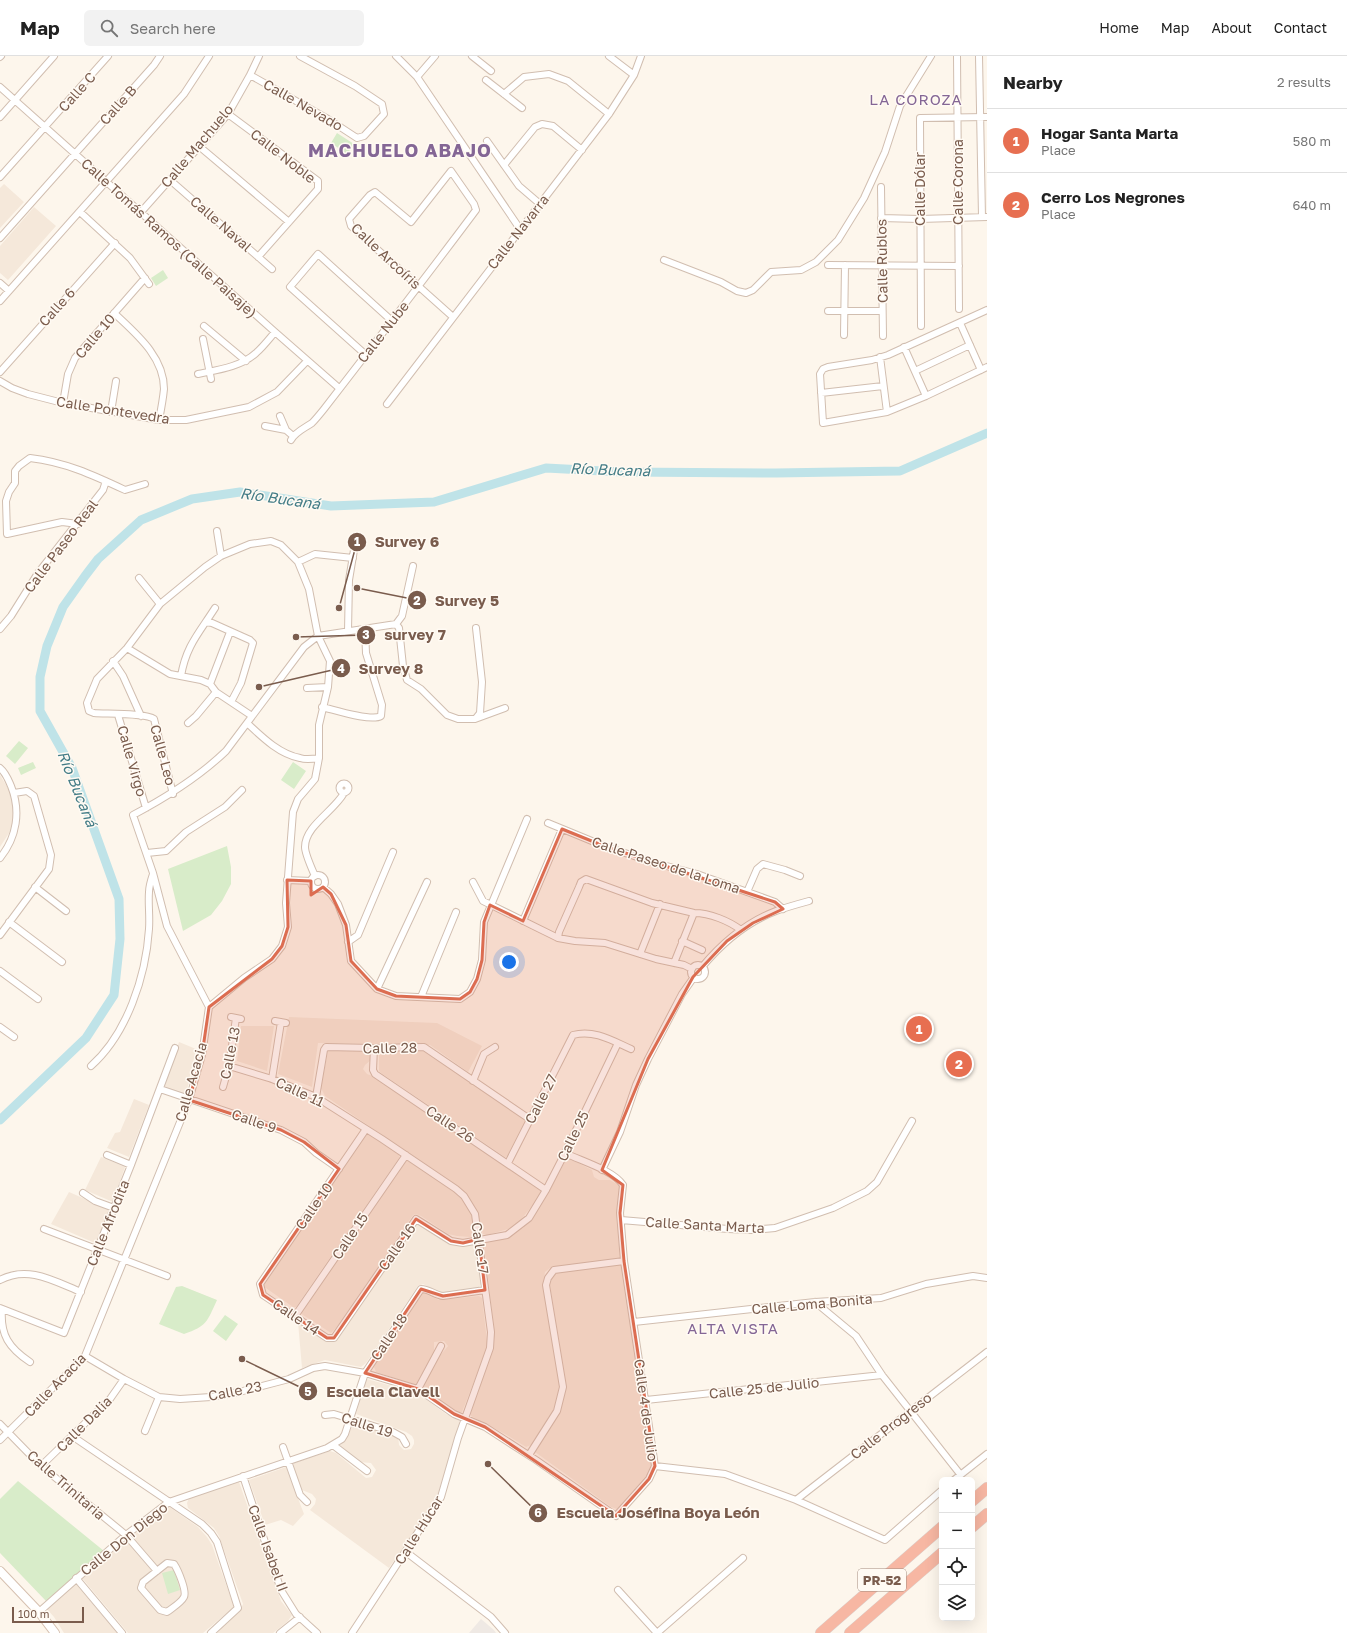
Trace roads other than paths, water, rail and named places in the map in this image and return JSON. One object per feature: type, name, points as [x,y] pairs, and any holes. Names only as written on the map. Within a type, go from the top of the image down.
[{"type":"highway","points":[[975,1498],[987,1488]]},
{"type":"highway","points":[[975,1524],[987,1514]]},
{"type":"highway","name":"PR-52","points":[[821,1633],[939,1530]]},
{"type":"highway","name":"PR-52","points":[[850,1633],[939,1556]]},
{"type":"street","points":[[0,117],[54,56]]},
{"type":"street","name":"Calle C","points":[[0,177],[108,56]]},
{"type":"street","name":"Calle B","points":[[0,238],[154,65],[160,56]]},
{"type":"street","points":[[0,301],[184,94],[209,56]]},
{"type":"street","name":"Calle Machuelo","points":[[141,212],[228,114],[259,56]]},
{"type":"street","name":"Calle Nevado","points":[[250,75],[328,119],[357,138],[364,136],[384,114],[382,104],[355,86],[300,56]]},
{"type":"street","points":[[396,56],[417,77],[520,229]]},
{"type":"street","points":[[417,77],[435,56]]},
{"type":"street","points":[[609,56],[634,75]]},
{"type":"street","name":"Calle Navarra","points":[[387,404],[609,114],[634,75],[641,56]]},
{"type":"street","points":[[664,260],[721,282],[737,291],[746,293],[753,290],[771,272],[802,270],[816,262],[838,240],[864,198],[885,152],[900,106],[931,56]]},
{"type":"street","name":"Calle Corona","points":[[957,56],[959,308]]},
{"type":"street","points":[[881,218],[920,219],[984,217],[979,56]]},
{"type":"street","points":[[475,57],[491,71]]},
{"type":"street","points":[[504,94],[524,77],[549,74],[568,81],[609,114]]},
{"type":"street","points":[[486,80],[522,108]]},
{"type":"street","name":"Calle Tomás Ramos (Calle Paisaje)","points":[[0,87],[339,388]]},
{"type":"street","name":"Calle Noble","points":[[228,114],[318,181],[318,189],[258,257]]},
{"type":"street","name":"Calle Dólar","points":[[921,326],[920,118],[987,117]]},
{"type":"street","points":[[504,165],[535,127],[542,124],[553,126],[582,150]]},
{"type":"street","points":[[487,141],[519,186],[540,204]]},
{"type":"street","points":[[200,147],[289,222]]},
{"type":"street","name":"Calle Nube","points":[[286,430],[292,438],[313,422],[476,210],[474,204],[451,172],[411,222],[376,192]]},
{"type":"street","name":"Calle Naval","points":[[170,180],[272,269]]},
{"type":"street","name":"Calle Rublos","points":[[881,187],[883,336]]},
{"type":"street","name":"Calle Arcoíris","points":[[376,192],[370,194],[349,219],[351,226],[453,317]]},
{"type":"street","points":[[80,212],[130,258],[149,284]]},
{"type":"street","name":"Calle 6","points":[[0,372],[115,243]]},
{"type":"street","points":[[366,355],[290,287],[318,254],[392,321]]},
{"type":"street","points":[[828,265],[959,266]]},
{"type":"street","points":[[844,335],[845,265]]},
{"type":"street","name":"Calle 10","points":[[63,403],[68,374],[75,358],[145,278]]},
{"type":"street","points":[[0,283],[9,291]]},
{"type":"street","points":[[960,323],[970,345],[984,368],[926,396],[886,412],[823,423],[820,374],[823,369],[880,357],[987,310]]},
{"type":"street","points":[[828,311],[882,311]]},
{"type":"street","points":[[114,313],[143,340],[159,364],[164,388],[159,420]]},
{"type":"street","points":[[204,326],[246,361]]},
{"type":"street","points":[[198,374],[246,361],[255,354],[275,332]]},
{"type":"street","points":[[203,339],[211,379]]},
{"type":"street","points":[[915,371],[970,345]]},
{"type":"street","points":[[904,347],[926,396]]},
{"type":"street","points":[[880,357],[886,412]]},
{"type":"street","name":"Calle Pontevedra","points":[[0,381],[17,390],[63,403],[159,420],[186,420],[249,407],[277,392],[307,361]]},
{"type":"street","points":[[111,412],[116,381]]},
{"type":"street","points":[[821,393],[883,386]]},
{"type":"street","points":[[280,416],[286,430]]},
{"type":"street","points":[[265,426],[286,430]]},
{"type":"street","points":[[78,524],[62,522],[7,534],[6,501],[9,492],[15,483],[15,471],[19,466],[30,458],[47,460],[71,466],[125,490],[145,484]]},
{"type":"street","name":"Calle Paseo Real","points":[[0,629],[11,616],[38,573],[78,524],[103,490],[106,481]]},
{"type":"street","points":[[217,531],[221,556]]},
{"type":"street","points":[[348,631],[349,580],[356,538]]},
{"type":"street","points":[[141,716],[94,713],[89,711],[87,708],[87,703],[89,694],[96,679],[127,648],[160,604],[205,567],[221,556],[249,544],[271,541],[281,545],[298,562],[309,589],[318,636],[330,661],[328,687],[322,707],[319,725],[319,758],[315,779],[298,799],[292,812],[286,903],[288,927],[282,946],[272,959],[244,978],[209,1007],[168,926],[153,872],[132,815],[173,794],[210,766],[226,751],[304,647],[318,636],[365,630],[396,624],[402,616],[413,566]]},
{"type":"street","points":[[298,562],[315,554],[353,558]]},
{"type":"street","points":[[139,578],[160,604]]},
{"type":"street","points":[[181,676],[186,654],[215,608]]},
{"type":"street","points":[[206,622],[212,623],[250,640],[252,643],[241,683],[231,702]]},
{"type":"street","points":[[396,624],[399,628],[403,666],[407,680],[421,689],[447,715],[458,719],[474,719],[505,708]]},
{"type":"street","points":[[474,719],[480,713],[482,682],[476,628]]},
{"type":"street","points":[[322,707],[376,719],[381,716],[382,705],[366,653],[365,630]]},
{"type":"street","points":[[210,684],[230,632]]},
{"type":"street","points":[[127,648],[170,674],[201,680],[210,684],[216,692],[252,716]]},
{"type":"street","name":"Calle Leo","points":[[113,661],[122,676],[141,716],[154,719],[173,794]]},
{"type":"street","points":[[307,688],[328,687]]},
{"type":"street","points":[[188,723],[196,716],[216,692]]},
{"type":"street","name":"Calle Virgo","points":[[118,715],[146,808]]},
{"type":"street","points":[[247,723],[267,742],[286,754],[301,759],[319,758]]},
{"type":"street","points":[[0,768],[6,772],[17,805],[17,823],[8,849],[0,858]]},
{"type":"street","points":[[0,935],[49,869],[51,855],[34,796],[27,790],[14,793]]},
{"type":"street","points":[[146,853],[166,851],[186,832],[225,807],[242,790]]},
{"type":"street","points":[[344,793],[311,829],[306,837],[304,848],[313,878],[312,886],[315,888],[322,887],[331,894],[338,904],[346,925],[351,961],[377,989],[396,996],[460,999],[470,992],[477,979],[482,960],[484,922],[528,819]]},
{"type":"street","name":"Calle Paseo de la Loma","points":[[548,823],[604,846],[655,863],[697,874],[775,902],[783,909]]},
{"type":"street","points":[[523,921],[562,829]]},
{"type":"street","points":[[348,942],[358,935],[393,852]]},
{"type":"street","points":[[747,892],[757,869],[763,864],[800,876]]},
{"type":"street","points":[[91,1066],[118,1035],[133,1002],[146,958],[149,928],[149,891],[153,872]]},
{"type":"street","points":[[287,880],[313,878],[319,875],[323,878],[324,884],[322,887]]},
{"type":"street","points":[[558,938],[559,932],[581,882],[586,879],[660,904],[724,920],[741,930]]},
{"type":"street","points":[[377,989],[427,882]]},
{"type":"street","points":[[473,882],[483,901],[558,938],[570,941],[605,943],[692,969]]},
{"type":"street","points":[[35,887],[63,907]]},
{"type":"street","points":[[702,967],[715,952],[741,930],[783,909],[809,901]]},
{"type":"street","points":[[640,954],[660,904]]},
{"type":"street","points":[[421,997],[456,912]]},
{"type":"street","points":[[674,963],[694,913]]},
{"type":"street","points":[[9,922],[60,958]]},
{"type":"street","points":[[682,942],[702,950]]},
{"type":"street","points":[[694,978],[691,974],[692,969],[696,965],[702,967]]},
{"type":"street","points":[[694,978],[700,978],[703,976],[704,972],[702,967]]},
{"type":"street","points":[[0,971],[38,999]]},
{"type":"street","points":[[565,1153],[602,1170],[607,1156],[620,1132],[636,1085],[648,1059],[682,994],[694,978]]},
{"type":"street","name":"Calle Acacia","points":[[0,1440],[86,1356],[189,1100],[202,1055],[209,1007]]},
{"type":"street","name":"Calle 13","points":[[223,1087],[229,1066],[236,1018]]},
{"type":"street","points":[[272,1079],[281,1022]]},
{"type":"street","points":[[0,1027],[14,1037]]},
{"type":"street","name":"Calle 27","points":[[508,1163],[573,1035],[580,1033],[597,1034],[618,1043]]},
{"type":"street","points":[[618,1043],[631,1049]]},
{"type":"street","name":"Calle 25","points":[[479,1239],[507,1235],[529,1218],[546,1190],[565,1153],[618,1043]]},
{"type":"street","name":"Calle 28","points":[[316,1097],[324,1050],[326,1047],[424,1047],[531,1120]]},
{"type":"street","points":[[473,1081],[484,1054],[495,1047]]},
{"type":"street","name":"Calle Afrodita","points":[[1,1309],[64,1333],[131,1165],[175,1048]]},
{"type":"street","name":"Calle 26","points":[[374,1048],[373,1070],[375,1074],[546,1190]]},
{"type":"street","name":"Calle 11","points":[[229,1066],[272,1079],[316,1097],[366,1129]]},
{"type":"street","name":"Calle 9","points":[[160,1089],[281,1130],[304,1142],[339,1170]]},
{"type":"street","name":"Calle Santa Marta","points":[[621,1220],[728,1229],[752,1230],[775,1228],[833,1208],[867,1191],[877,1182],[912,1120]]},
{"type":"street","name":"Calle 10","points":[[260,1284],[366,1129]]},
{"type":"street","name":"Calle 17","points":[[366,1129],[456,1189],[464,1196],[475,1214],[491,1332],[490,1348],[465,1418]]},
{"type":"street","points":[[107,1155],[131,1165]]},
{"type":"street","name":"Calle 15","points":[[295,1316],[406,1155]]},
{"type":"street","name":"Calle 4 de Julio","points":[[465,1418],[485,1427],[529,1455],[616,1516],[649,1479],[655,1466],[624,1261],[621,1220],[623,1185],[620,1181],[602,1170]]},
{"type":"street","points":[[83,1193],[95,1201],[114,1208]]},
{"type":"street","name":"Calle 16","points":[[338,1332],[416,1219],[451,1241],[463,1243],[479,1239]]},
{"type":"street","points":[[44,1229],[124,1261],[167,1276]]},
{"type":"street","points":[[529,1455],[557,1411],[563,1387],[546,1285],[548,1278],[554,1270],[624,1261]]},
{"type":"street","points":[[0,1280],[8,1276],[24,1273],[39,1275],[81,1292]]},
{"type":"street","name":"Calle Loma Bonita","points":[[634,1322],[815,1302],[881,1298],[926,1284],[973,1276],[987,1278]]},
{"type":"street","name":"Calle 14","points":[[260,1284],[263,1295],[327,1338],[334,1338],[338,1332]]},
{"type":"street","name":"Calle 18","points":[[243,1476],[288,1462],[333,1445],[342,1439],[351,1419],[365,1373],[421,1289],[425,1289],[438,1296],[485,1290]]},
{"type":"street","points":[[815,1302],[856,1336],[882,1375],[960,1474]]},
{"type":"street","points":[[1,1309],[1,1323],[4,1335],[19,1355],[30,1362]]},
{"type":"street","points":[[418,1389],[441,1346]]},
{"type":"street","name":"Calle Progreso","points":[[796,1500],[910,1410],[987,1352]]},
{"type":"street","points":[[86,1356],[124,1379],[159,1397],[145,1431]]},
{"type":"street","name":"Calle 23","points":[[159,1397],[180,1399],[211,1397],[239,1392],[289,1379],[313,1368],[325,1366],[365,1373],[418,1389],[454,1414],[465,1418]]},
{"type":"street","name":"Calle 25 de Julio","points":[[646,1400],[882,1375]]},
{"type":"street","name":"Calle Dalia","points":[[41,1466],[110,1399],[124,1379]]},
{"type":"street","name":"Calle 19","points":[[325,1414],[334,1414],[393,1432],[402,1437],[406,1444]]},
{"type":"street","name":"Calle Húcar","points":[[352,1633],[441,1497],[465,1418]]},
{"type":"street","name":"Calle Trinitaria","points":[[0,1424],[41,1466],[126,1535],[157,1571]]},
{"type":"street","points":[[72,1436],[211,1532],[217,1542],[238,1604],[238,1608],[235,1612],[211,1633]]},
{"type":"street","points":[[333,1445],[367,1472]]},
{"type":"street","points":[[283,1447],[300,1495],[307,1502]]},
{"type":"street","points":[[957,1477],[987,1454]]},
{"type":"street","points":[[655,1466],[725,1474],[796,1500],[885,1540],[939,1493]]},
{"type":"street","name":"Calle Don Diego","points":[[39,1612],[126,1535],[169,1502],[243,1476]]},
{"type":"street","name":"Calle Isabel II","points":[[243,1476],[281,1590],[300,1617],[317,1633]]},
{"type":"street","points":[[406,1552],[491,1617],[505,1633]]},
{"type":"street","points":[[618,1590],[657,1633],[743,1558]]},
{"type":"street","points":[[167,1563],[174,1564],[179,1572],[185,1594],[184,1599],[167,1612],[160,1610],[142,1588],[143,1582],[157,1571],[167,1563]]},
{"type":"street","points":[[0,1571],[39,1612],[55,1633]]},
{"type":"street","points":[[76,1578],[122,1633]]},
{"type":"street","points":[[280,1633],[300,1617]]},
{"type":"waterway","name":"Río Bucaná","points":[[0,1120],[86,1038],[114,995],[120,939],[119,899],[72,768],[40,711],[40,677],[47,646],[63,607],[98,559],[141,520],[192,499],[240,492],[331,506],[434,502],[546,468],[622,472],[776,473],[900,471],[987,433]]},
{"type":"place","name":"Survey 5","points":[[357,588]]},
{"type":"place","name":"Survey 6","points":[[339,608]]},
{"type":"place","name":"survey 7","points":[[296,637]]},
{"type":"place","name":"Survey 8","points":[[259,687]]},
{"type":"place","name":"Hogar Santa Marta","points":[[919,1029]]},
{"type":"place","name":"Cerro Los Negrones","points":[[959,1064]]},
{"type":"place","name":"Escuela Clavell","points":[[242,1359]]},
{"type":"place","name":"Escuela Joséfina Boya León","points":[[488,1464]]},
{"type":"district","name":"LA COROZA","points":[[916,100]]},
{"type":"district","name":"MACHUELO ABAJO","points":[[400,151]]},
{"type":"district","name":"ALTA VISTA","points":[[733,1329]]}]
